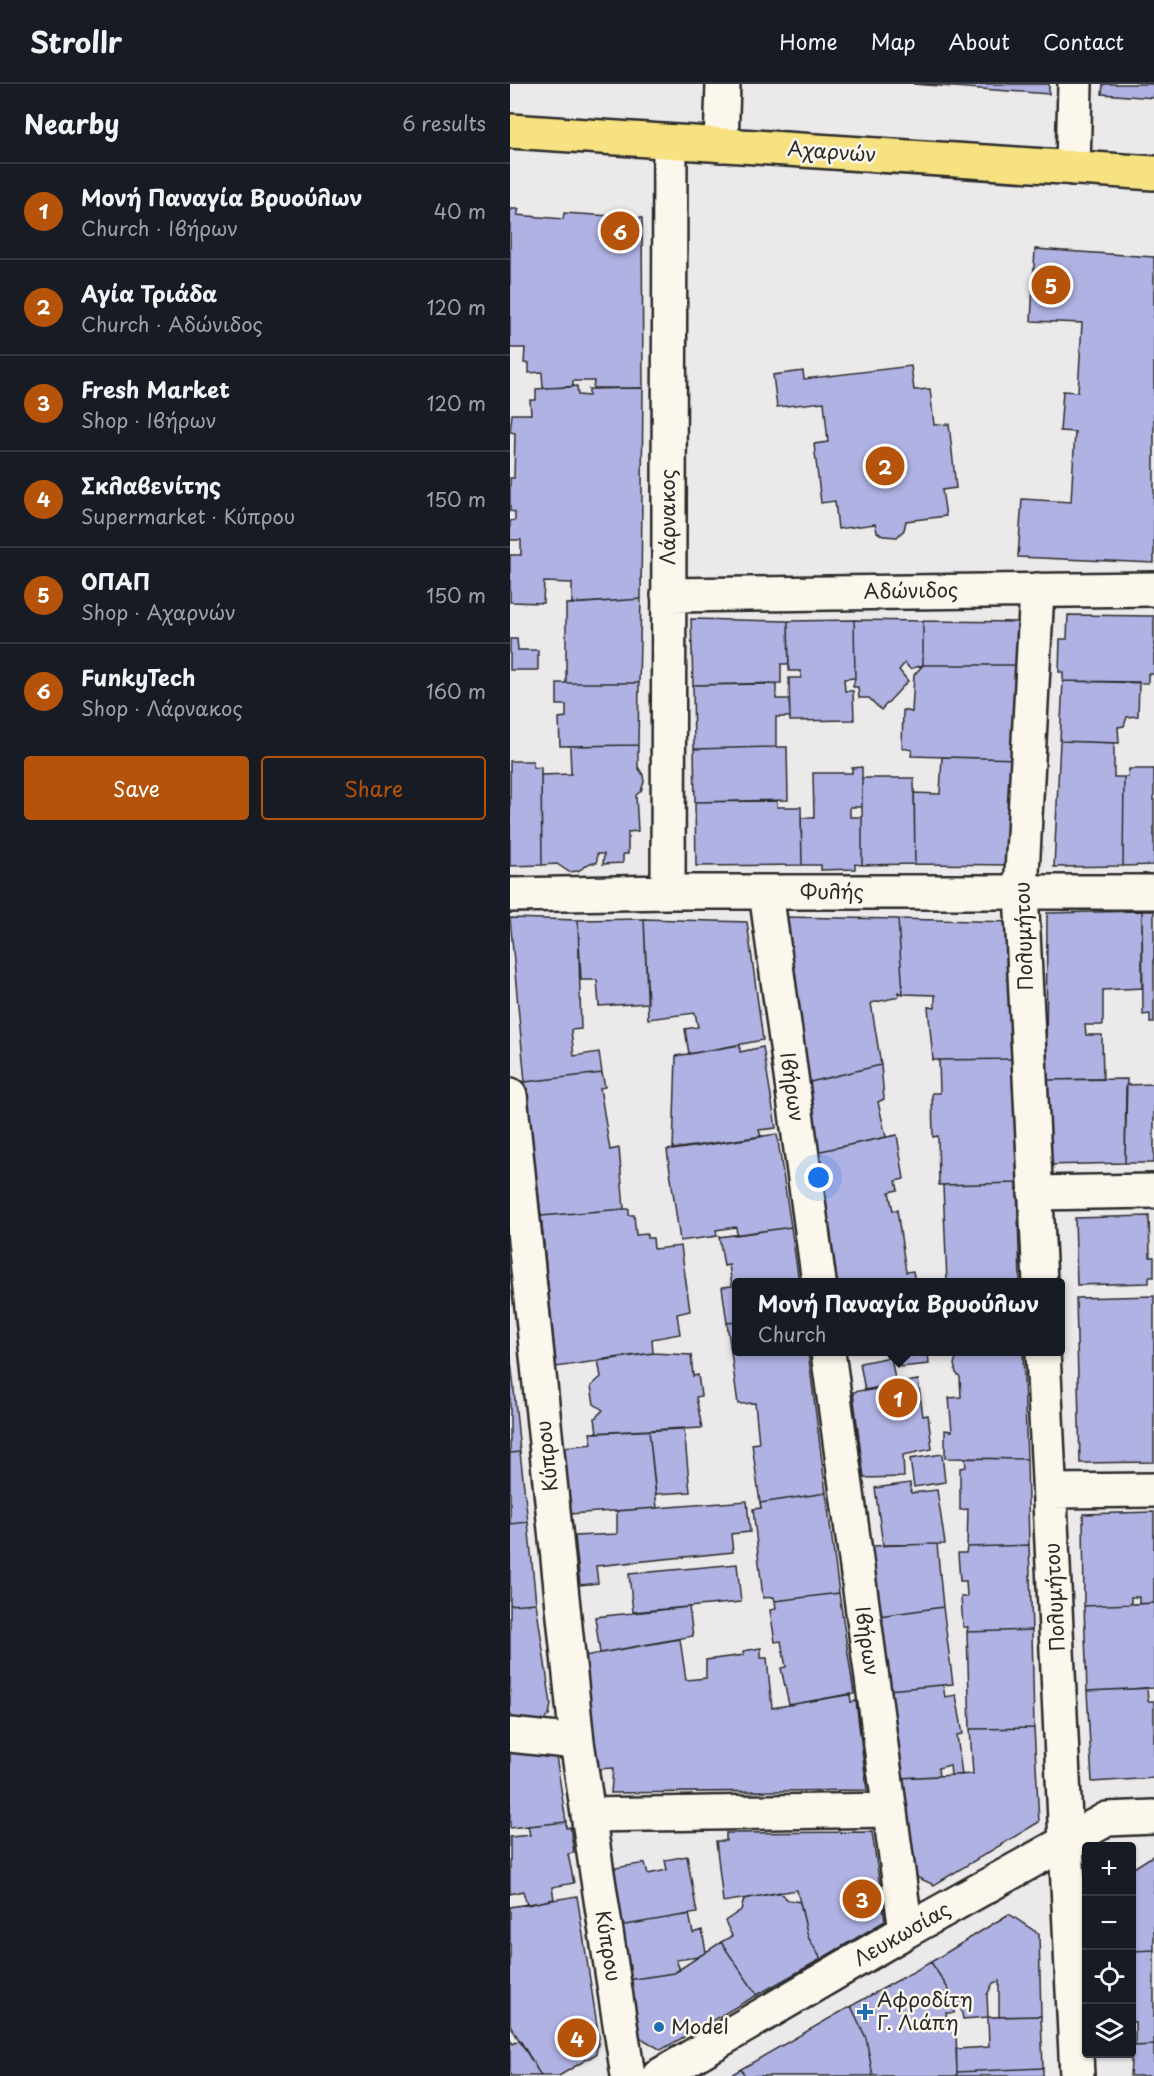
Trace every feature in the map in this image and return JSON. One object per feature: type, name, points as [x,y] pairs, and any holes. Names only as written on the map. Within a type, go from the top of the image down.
[{"type":"main road","name":"Αχαρνών","points":[[510,131],[1154,173]]},
{"type":"street","points":[[721,145],[723,84]]},
{"type":"street","points":[[1073,168],[1075,84]]},
{"type":"street","name":"Λάρνακος","points":[[668,892],[670,142]]},
{"type":"street","name":"Αδώνιδος","points":[[668,595],[1154,589]]},
{"type":"street","name":"Πολυμήτου","points":[[1037,590],[1021,892],[1040,1278]]},
{"type":"street","name":"Φυλής","points":[[510,895],[668,892],[1154,892]]},
{"type":"street","name":"Ιβήρων","points":[[766,892],[818,1278]]},
{"type":"street","name":"Κύπρου","points":[[510,1095],[577,1742],[628,2076]]},
{"type":"street","points":[[1035,1193],[1154,1191]]},
{"type":"street","name":"Ιβήρων","points":[[829,1356],[906,1931]]},
{"type":"street","name":"Πολυμήτου","points":[[1043,1356],[1077,2076]]},
{"type":"street","points":[[1050,1491],[1154,1490]]},
{"type":"street","points":[[510,1735],[577,1742]]},
{"type":"street","points":[[588,1815],[890,1810]]},
{"type":"street","name":"Λευκωσίας","points":[[659,2076],[906,1931],[1107,1819],[1154,1817]]},
{"type":"building","points":[[913,84],[1049,84],[1049,94]]},
{"type":"building","points":[[1103,84],[1154,84],[1154,98],[1102,94]]},
{"type":"building","points":[[510,209],[519,209],[517,215],[563,219],[564,213],[642,218],[643,388],[593,388],[594,381],[573,381],[573,387],[543,388],[542,372],[529,373],[529,363],[524,363],[525,348],[510,348]]},
{"type":"building","points":[[1035,249],[1154,257],[1154,563],[1018,557],[1022,499],[1071,502],[1075,432],[1060,431],[1063,391],[1078,392],[1082,323],[1031,321]]},
{"type":"building","points":[[911,366],[914,390],[930,389],[934,425],[949,424],[956,488],[942,490],[946,516],[906,521],[904,530],[897,537],[883,536],[877,532],[875,524],[838,529],[835,501],[821,503],[814,444],[828,442],[824,402],[777,407],[773,375],[803,371],[804,379]]},
{"type":"building","points":[[577,386],[578,395],[589,396],[589,389],[643,388],[641,599],[572,604],[572,583],[544,582],[543,603],[510,602],[510,555],[521,555],[521,540],[510,540],[510,521],[515,520],[515,512],[510,511],[510,478],[514,478],[515,433],[510,432],[512,414],[531,414],[530,400],[536,400],[536,389]]},
{"type":"building","points":[[641,599],[639,683],[566,683],[566,604]]},
{"type":"building","points":[[1068,615],[1154,616],[1154,674],[1148,674],[1148,683],[1063,681],[1063,672],[1059,672],[1060,639],[1067,639]]},
{"type":"building","points":[[691,619],[788,621],[789,664],[781,664],[781,683],[693,685]]},
{"type":"building","points":[[854,620],[855,678],[844,679],[845,691],[853,691],[854,720],[790,721],[789,678],[801,678],[801,671],[789,671],[788,621]]},
{"type":"building","points":[[854,620],[923,621],[923,665],[910,669],[905,663],[899,670],[908,681],[881,710],[869,698],[859,698],[858,687],[853,687],[855,678]]},
{"type":"building","points":[[923,621],[1025,622],[1025,665],[923,665]]},
{"type":"building","points":[[510,639],[517,639],[518,650],[538,650],[538,670],[510,670]]},
{"type":"building","points":[[923,665],[1025,665],[1019,759],[911,756],[912,750],[902,748],[903,710],[912,712],[914,675]]},
{"type":"building","points":[[1063,681],[1139,682],[1138,716],[1127,717],[1124,726],[1118,727],[1119,743],[1060,741]]},
{"type":"building","points":[[557,683],[639,683],[638,745],[560,746],[559,718],[566,717],[566,705],[557,705]]},
{"type":"building","points":[[776,684],[776,699],[789,699],[790,717],[776,717],[776,747],[694,749],[693,685]]},
{"type":"building","points":[[1060,741],[1114,743],[1114,777],[1124,777],[1123,866],[1054,867]]},
{"type":"building","points":[[638,745],[638,767],[644,782],[641,791],[636,795],[638,831],[628,832],[628,854],[623,854],[623,863],[603,864],[604,854],[597,854],[597,863],[590,863],[578,871],[569,872],[557,864],[542,865],[541,775],[571,774],[570,746]]},
{"type":"building","points":[[787,747],[788,800],[695,802],[694,749]]},
{"type":"building","points":[[942,757],[1019,759],[1015,865],[915,864],[914,793],[940,794]]},
{"type":"building","points":[[510,761],[533,761],[533,768],[541,767],[542,865],[510,866]]},
{"type":"building","points":[[862,767],[862,807],[850,807],[850,817],[862,817],[862,865],[855,864],[855,869],[821,870],[821,865],[802,865],[801,818],[814,818],[813,773],[852,773],[852,768]]},
{"type":"building","points":[[1129,769],[1154,769],[1154,865],[1123,866],[1124,777],[1128,777]]},
{"type":"building","points":[[862,778],[914,778],[915,864],[862,865]]},
{"type":"building","points":[[777,801],[777,807],[801,807],[802,865],[696,866],[695,802]]},
{"type":"building","points":[[1142,911],[1142,988],[1103,990],[1103,1025],[1085,1025],[1086,1035],[1102,1035],[1103,1079],[1046,1080],[1047,913]]},
{"type":"building","points":[[1142,911],[1154,911],[1154,1023],[1150,1023],[1150,1014],[1143,1015]]},
{"type":"building","points":[[781,917],[898,919],[903,994],[898,992],[899,997],[871,1003],[881,1065],[806,1083]]},
{"type":"building","points":[[510,918],[578,920],[581,1029],[571,1030],[574,1056],[599,1052],[602,1073],[525,1082]]},
{"type":"building","points":[[644,919],[648,1003],[599,1006],[597,980],[581,980],[578,920]]},
{"type":"building","points":[[644,919],[747,922],[763,1040],[689,1054],[685,1029],[698,1027],[695,1013],[648,1019]]},
{"type":"building","points":[[898,919],[1012,922],[1016,1059],[933,1060],[928,1007],[935,1008],[935,995],[903,994]]},
{"type":"building","points":[[740,1045],[740,1052],[763,1047],[776,1128],[759,1130],[761,1137],[673,1150],[676,1056]]},
{"type":"building","points":[[1016,1059],[1017,1183],[939,1185],[938,1136],[933,1137],[932,1093],[940,1093],[939,1060]]},
{"type":"building","points":[[881,1065],[884,1099],[878,1102],[886,1137],[816,1152],[806,1083]]},
{"type":"building","points":[[602,1073],[605,1087],[600,1088],[610,1150],[619,1148],[624,1209],[541,1216],[525,1082]]},
{"type":"building","points":[[1127,1079],[1125,1163],[1047,1165],[1046,1080]]},
{"type":"building","points":[[1154,1084],[1154,1163],[1125,1163],[1126,1085]]},
{"type":"building","points":[[777,1134],[791,1227],[737,1235],[736,1227],[716,1230],[717,1236],[680,1241],[667,1150]]},
{"type":"building","points":[[897,1135],[904,1179],[896,1181],[898,1190],[889,1192],[893,1211],[897,1210],[906,1272],[913,1271],[914,1278],[835,1278],[816,1152]]},
{"type":"building","points":[[1017,1183],[1020,1278],[947,1278],[943,1185]]},
{"type":"building","points":[[629,1209],[629,1215],[634,1215],[636,1235],[647,1234],[647,1238],[653,1238],[654,1249],[681,1246],[690,1311],[677,1314],[680,1334],[652,1339],[653,1353],[556,1367],[541,1216]]},
{"type":"building","points":[[1149,1216],[1150,1257],[1154,1257],[1154,1277],[1149,1277],[1149,1283],[1077,1285],[1075,1218]]},
{"type":"building","points":[[791,1227],[798,1278],[732,1278],[732,1286],[729,1265],[724,1266],[719,1237]]},
{"type":"building","points":[[732,1286],[732,1322],[727,1323],[722,1287]]},
{"type":"building","points":[[1154,1296],[1154,1462],[1080,1463],[1076,1298]]},
{"type":"building","points":[[732,1322],[732,1356],[809,1356],[826,1493],[760,1503],[752,1444],[759,1443],[755,1403],[738,1404],[727,1323]]},
{"type":"building","points":[[510,1352],[513,1379],[510,1379]]},
{"type":"building","points":[[653,1353],[691,1355],[693,1376],[698,1375],[701,1396],[696,1397],[702,1428],[597,1433],[595,1418],[603,1410],[594,1404],[591,1386],[601,1377],[598,1360]]},
{"type":"building","points":[[899,1356],[928,1356],[929,1364],[900,1367]]},
{"type":"building","points":[[1023,1356],[1027,1459],[945,1458],[945,1430],[952,1431],[949,1398],[961,1397],[960,1377],[956,1373],[954,1364],[956,1358]]},
{"type":"building","points":[[891,1357],[896,1385],[865,1391],[860,1363]]},
{"type":"building","points":[[510,1379],[513,1379],[520,1452],[510,1453]]},
{"type":"building","points":[[918,1380],[923,1416],[928,1415],[932,1449],[903,1455],[904,1477],[864,1478],[853,1392]]},
{"type":"building","points":[[684,1428],[690,1492],[656,1494],[649,1430]]},
{"type":"building","points":[[649,1430],[657,1508],[569,1514],[564,1447],[592,1444],[590,1433]]},
{"type":"building","points":[[520,1452],[528,1522],[510,1524],[510,1453]]},
{"type":"building","points":[[942,1454],[945,1482],[914,1487],[910,1459]]},
{"type":"building","points":[[965,1458],[1027,1459],[1029,1545],[967,1547],[968,1509],[960,1510],[960,1468],[966,1467]]},
{"type":"building","points":[[910,1483],[911,1493],[937,1490],[945,1544],[883,1545],[875,1488]]},
{"type":"building","points":[[826,1493],[839,1593],[775,1601],[774,1597],[763,1598],[753,1509],[761,1508],[760,1503]]},
{"type":"building","points":[[747,1501],[750,1532],[731,1534],[733,1552],[596,1566],[598,1583],[580,1585],[575,1536],[617,1534],[617,1511]]},
{"type":"building","points":[[1154,1512],[1154,1603],[1139,1604],[1139,1597],[1131,1597],[1131,1604],[1084,1606],[1083,1514]]},
{"type":"building","points":[[528,1522],[536,1603],[510,1605],[510,1524]]},
{"type":"building","points":[[937,1544],[943,1607],[879,1616],[870,1546]]},
{"type":"building","points":[[1029,1545],[1032,1630],[967,1632],[968,1627],[963,1627],[961,1597],[967,1597],[966,1581],[960,1581],[958,1553],[966,1553],[967,1547]]},
{"type":"building","points":[[737,1564],[741,1602],[633,1612],[629,1574]]},
{"type":"building","points":[[839,1593],[854,1694],[789,1705],[781,1668],[786,1667],[781,1641],[775,1642],[770,1610],[776,1609],[775,1601]]},
{"type":"building","points":[[536,1603],[551,1704],[549,1715],[544,1720],[510,1719],[510,1605]]},
{"type":"building","points":[[1154,1603],[1154,1688],[1087,1691],[1084,1606]]},
{"type":"building","points":[[689,1607],[693,1636],[600,1653],[595,1617]]},
{"type":"building","points":[[943,1607],[953,1684],[888,1690],[879,1616]]},
{"type":"building","points":[[1032,1630],[1034,1728],[970,1729],[967,1632]]},
{"type":"building","points":[[680,1639],[686,1680],[706,1678],[706,1660],[744,1655],[743,1651],[761,1648],[761,1658],[767,1658],[772,1708],[850,1694],[851,1702],[856,1701],[867,1790],[611,1793],[613,1768],[597,1769],[584,1656]]},
{"type":"building","points":[[943,1685],[945,1697],[956,1695],[963,1734],[957,1735],[962,1775],[951,1775],[950,1765],[938,1768],[939,1776],[899,1778],[888,1690]]},
{"type":"building","points":[[1147,1688],[1148,1701],[1154,1701],[1154,1778],[1092,1782],[1087,1691]]},
{"type":"building","points":[[1034,1728],[1039,1822],[934,1885],[914,1876],[899,1778],[973,1774],[970,1729]]},
{"type":"building","points":[[510,1746],[556,1756],[566,1822],[510,1828]]},
{"type":"building","points":[[566,1822],[566,1828],[570,1827],[574,1853],[568,1854],[574,1883],[552,1887],[554,1899],[527,1905],[523,1891],[510,1894],[510,1837],[530,1835],[528,1826]]},
{"type":"building","points":[[872,1832],[885,1921],[821,1959],[808,1937],[797,1890],[723,1902],[716,1841],[726,1841],[726,1833]]},
{"type":"building","points":[[1154,1855],[1154,1950],[1136,1951],[1136,1866]]},
{"type":"building","points":[[687,1856],[697,1913],[619,1926],[609,1869],[645,1863],[648,1874],[667,1870],[665,1860]]},
{"type":"building","points":[[780,1892],[788,1900],[800,1902],[808,1937],[821,1959],[757,1995],[721,1942],[732,1936],[725,1921],[741,1910],[744,1899]]},
{"type":"building","points":[[577,1896],[599,2038],[596,2054],[559,2076],[541,2076],[510,2025],[510,1907]]},
{"type":"building","points":[[689,1914],[693,1933],[702,1930],[706,1952],[698,1957],[676,1960],[680,1970],[674,1973],[628,1980],[619,1926]]},
{"type":"building","points":[[1009,1914],[1039,1934],[1041,2016],[999,2017],[999,1981],[993,1983],[987,1995],[988,2017],[963,2019],[961,2009],[931,1962]]},
{"type":"building","points":[[721,1942],[757,1995],[661,2050],[636,2035],[628,1980],[674,1973]]},
{"type":"building","points":[[1154,1950],[1154,2045],[1136,2046],[1136,1951]]},
{"type":"building","points":[[931,1962],[954,1998],[954,2013],[946,2013],[948,2027],[956,2025],[957,2076],[873,2076],[866,2038],[851,2006]]},
{"type":"building","points":[[851,2006],[866,2038],[873,2076],[745,2076],[741,2069]]},
{"type":"building","points":[[1041,2016],[1043,2068],[957,2072],[956,2049],[989,2047],[988,2017]]},
{"type":"building","points":[[510,2040],[513,2044],[520,2040],[541,2076],[510,2076]]},
{"type":"building","points":[[1154,2045],[1154,2076],[1130,2076],[1131,2058],[1136,2058],[1136,2046]]},
{"type":"building","points":[[1043,2068],[1043,2076],[957,2076],[957,2072]]},
{"type":"building","points":[[741,2069],[745,2076],[729,2076]]},
{"type":"place","name":"FunkyTech","points":[[620,231]]},
{"type":"place","name":"ΟΠΑΠ","points":[[1051,285]]},
{"type":"place","name":"Αγία Τριάδα","points":[[885,466]]},
{"type":"place","name":"Μονή Παναγία Βρυούλων","points":[[898,1398]]},
{"type":"place","name":"Fresh Market","points":[[862,1899]]},
{"type":"place","name":"Αφροδίτη Γ. Λιάπη","points":[[865,2012]]},
{"type":"place","name":"Model","points":[[659,2027]]},
{"type":"place","name":"Σκλαβενίτης","points":[[577,2038]]}]
